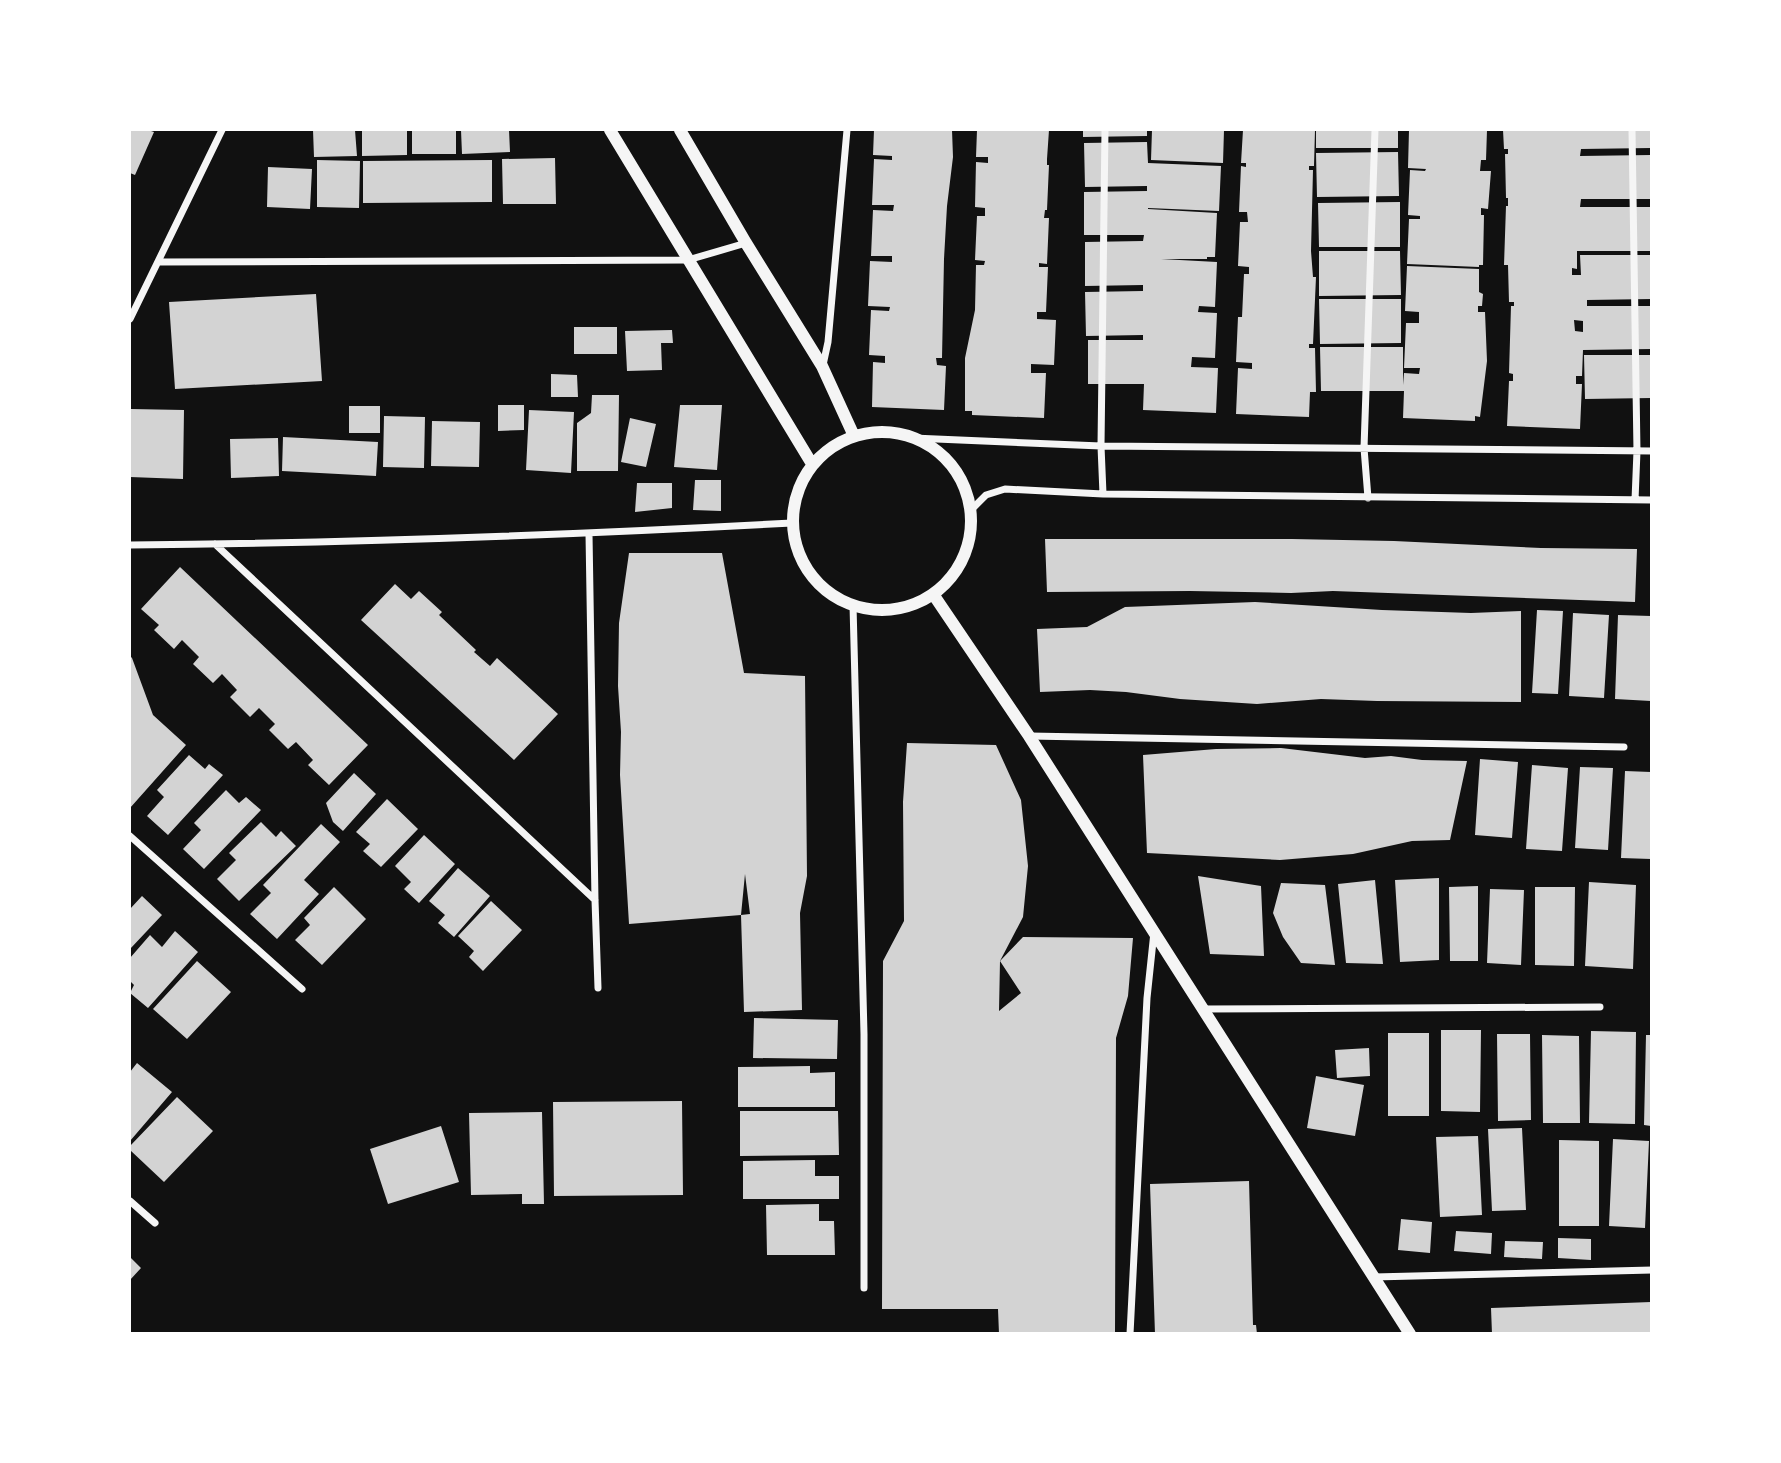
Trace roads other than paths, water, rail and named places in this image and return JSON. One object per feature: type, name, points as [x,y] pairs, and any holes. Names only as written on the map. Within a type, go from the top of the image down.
[{"type":"street","points":[[130,319],[222,130]]},
{"type":"street","points":[[610,130],[812,464]]},
{"type":"street","points":[[680,130],[822,366],[855,436]]},
{"type":"street","points":[[822,366],[828,342],[847,130]]},
{"type":"street","points":[[1103,494],[1101,446],[1105,130]]},
{"type":"street","points":[[1368,498],[1364,448],[1375,130]]},
{"type":"street","points":[[1632,130],[1637,451],[1635,500]]},
{"type":"street","points":[[158,262],[688,261],[746,243]]},
{"type":"street","points":[[913,438],[935,449],[951,465],[964,486],[971,510],[970,534],[964,557],[951,578],[933,594],[908,606],[881,610],[853,605],[829,593],[810,574],[797,550],[792,523],[797,492],[812,464],[831,447],[855,436],[884,432],[913,438],[1101,446],[1651,451]]},
{"type":"street","points":[[971,510],[986,495],[1005,489],[1103,494],[1651,500]]},
{"type":"street","points":[[130,545],[589,534],[792,523]]},
{"type":"street","points":[[589,534],[598,988]]},
{"type":"street","points":[[215,544],[595,900]]},
{"type":"street","points":[[933,594],[1029,736],[1410,1334]]},
{"type":"street","points":[[853,605],[864,1034],[864,1287]]},
{"type":"street","points":[[1029,736],[1624,747]]},
{"type":"street","points":[[130,836],[302,989]]},
{"type":"street","points":[[1130,1334],[1147,998],[1154,931]]},
{"type":"street","points":[[1203,1009],[1600,1007]]},
{"type":"street","points":[[130,1201],[155,1223]]},
{"type":"street","points":[[1374,1277],[1651,1270]]}]
